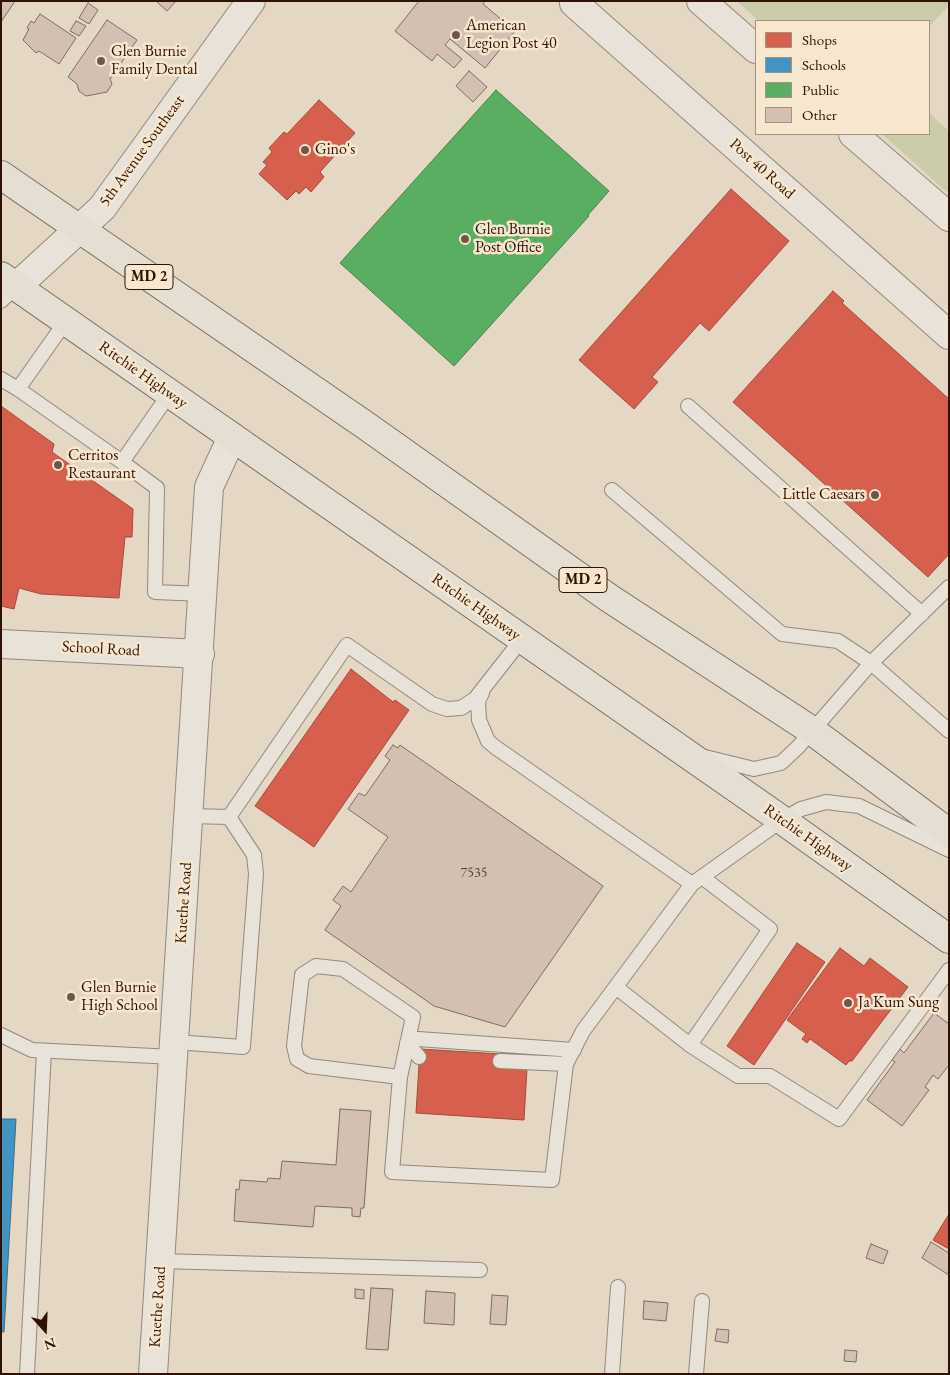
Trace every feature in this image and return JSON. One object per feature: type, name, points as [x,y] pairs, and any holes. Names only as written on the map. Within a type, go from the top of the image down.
[{"type":"main road","name":"MD 2","points":[[1,175],[358,421],[609,598],[811,730],[949,833]]},
{"type":"main road","name":"Ritchie Highway","points":[[6,288],[66,321],[782,820],[949,939]]},
{"type":"street","name":"5th Avenue Southeast","points":[[6,288],[102,208],[252,1]]},
{"type":"street","points":[[702,1],[755,48]]},
{"type":"street","name":"Post 40 Road","points":[[574,3],[949,335]]},
{"type":"street","points":[[854,135],[949,217]]},
{"type":"street","name":"Kuethe Road","points":[[153,1374],[200,654],[209,487],[232,437]]},
{"type":"street","name":"School Road","points":[[1,644],[200,654]]},
{"type":"lane","points":[[18,389],[66,321]]},
{"type":"lane","points":[[1,379],[18,389],[157,488],[155,592],[203,594]]},
{"type":"lane","points":[[122,462],[170,393]]},
{"type":"lane","points":[[688,406],[922,614]]},
{"type":"lane","points":[[612,490],[782,634],[838,640],[871,663],[949,731]]},
{"type":"lane","points":[[674,745],[706,757],[754,769],[781,763],[798,747],[871,663],[922,614],[946,594]]},
{"type":"lane","points":[[522,639],[478,701],[478,720],[488,741],[770,929],[690,1046]]},
{"type":"lane","points":[[229,817],[347,645],[439,708],[461,708],[482,693]]},
{"type":"lane","points":[[400,1077],[309,1066],[297,1059],[294,1046],[302,975],[316,966],[343,969],[413,1017],[400,1077],[392,1172],[552,1180],[566,1064],[584,1031],[697,881],[782,820],[816,803],[843,802],[859,806],[949,850]]},
{"type":"lane","points":[[189,816],[229,817]]},
{"type":"lane","points":[[1,1035],[32,1050],[44,1051],[243,1047],[256,874],[254,854],[229,817]]},
{"type":"lane","points":[[617,988],[690,1046],[738,1076],[770,1076],[840,1119],[949,970]]},
{"type":"lane","points":[[407,1043],[418,1039],[574,1050]]},
{"type":"lane","points":[[407,1043],[419,1057]]},
{"type":"lane","points":[[27,1374],[44,1051]]},
{"type":"lane","points":[[500,1061],[566,1064]]},
{"type":"lane","points":[[161,1261],[480,1270]]},
{"type":"lane","points":[[612,1374],[618,1287]]},
{"type":"lane","points":[[696,1374],[702,1301]]},
{"type":"green space","points":[[737,1],[949,1],[949,5],[930,26],[930,20],[758,20]]},
{"type":"green space","points":[[930,114],[949,131],[949,194],[883,135],[930,135]]},
{"type":"building: Shops","name":"Gino's","points":[[319,100],[355,133],[320,172],[324,177],[311,192],[306,187],[299,194],[296,191],[287,200],[259,174],[267,165],[263,162],[272,152],[269,148],[284,132],[287,134]]},
{"type":"building: Shops","points":[[731,189],[789,241],[709,331],[700,323],[652,377],[658,382],[634,409],[579,360]]},
{"type":"building: Shops","points":[[833,291],[844,301],[842,303],[949,399],[949,554],[928,577],[733,402]]},
{"type":"building: Shops","points":[[1,406],[54,444],[52,452],[133,509],[132,537],[125,537],[119,598],[41,594],[19,588],[14,609],[1,606]]},
{"type":"building: Shops","points":[[351,669],[393,702],[395,700],[409,710],[314,847],[255,806]]},
{"type":"building: Shops","points":[[797,943],[825,962],[754,1065],[727,1046]]},
{"type":"building: Shops","name":"Ja Kum Sung","points":[[840,948],[864,966],[870,958],[908,987],[852,1061],[849,1061],[846,1065],[810,1039],[807,1043],[802,1039],[806,1034],[787,1020]]},
{"type":"building: Shops","points":[[420,1049],[500,1054],[499,1067],[527,1069],[524,1120],[416,1113]]},
{"type":"building: Shops","points":[[949,1214],[949,1249],[933,1240]]},
{"type":"building: Schools","points":[[1,1119],[16,1119],[4,1332],[1,1332]]},
{"type":"building: Public","name":"Glen Burnie Post Office","points":[[496,90],[609,191],[589,216],[454,366],[340,263]]},
{"type":"building: Other","points":[[1,1],[15,1],[1,22]]},
{"type":"building: Other","points":[[156,1],[176,1],[167,11]]},
{"type":"building: Other","name":"American Legion Post 40","points":[[419,1],[485,1],[483,4],[515,31],[485,68],[450,39],[445,45],[462,59],[454,68],[437,54],[432,61],[395,31]]},
{"type":"building: Other","points":[[88,3],[98,10],[89,24],[79,18]]},
{"type":"building: Other","points":[[40,14],[76,38],[59,64],[39,51],[36,53],[23,40],[31,21],[34,23]]},
{"type":"building: Other","name":"Glen Burnie Family Dental","points":[[107,20],[137,40],[110,79],[112,84],[107,92],[86,96],[79,91],[77,84],[68,77]]},
{"type":"building: Other","points":[[76,21],[86,26],[79,36],[70,31]]},
{"type":"building: Other","points":[[469,71],[487,87],[473,102],[456,86]]},
{"type":"building: Other","points":[[393,745],[398,748],[400,745],[603,886],[505,1027],[434,1006],[325,930],[341,906],[333,900],[343,886],[351,892],[388,837],[348,809],[359,793],[365,796],[390,760],[385,756]]},
{"type":"building: Other","points":[[934,1013],[949,1024],[949,1065],[938,1079],[933,1075],[925,1087],[929,1090],[902,1126],[867,1100],[895,1062],[892,1060],[900,1049],[904,1053]]},
{"type":"building: Other","points":[[340,1109],[371,1111],[364,1208],[361,1208],[360,1217],[352,1216],[352,1208],[315,1206],[313,1227],[234,1221],[236,1189],[239,1190],[240,1180],[267,1182],[268,1178],[280,1179],[282,1161],[336,1165]]},
{"type":"building: Other","points":[[931,1242],[949,1253],[949,1275],[922,1258]]},
{"type":"building: Other","points":[[871,1244],[888,1251],[883,1264],[866,1258]]},
{"type":"building: Other","points":[[371,1288],[393,1289],[388,1350],[366,1349]]},
{"type":"building: Other","points":[[355,1289],[364,1290],[364,1299],[355,1298]]},
{"type":"building: Other","points":[[426,1291],[455,1293],[454,1325],[424,1323]]},
{"type":"building: Other","points":[[492,1295],[508,1296],[506,1325],[490,1324]]},
{"type":"building: Other","points":[[644,1301],[668,1303],[666,1321],[643,1319]]},
{"type":"building: Other","points":[[717,1329],[729,1330],[728,1343],[715,1341]]},
{"type":"building: Other","points":[[845,1350],[857,1351],[856,1362],[844,1361]]},
{"type":"place","name":"American Legion Post 40","points":[[456,35]]},
{"type":"place","name":"Glen Burnie Family Dental","points":[[101,61]]},
{"type":"place","name":"Gino's","points":[[305,150]]},
{"type":"place","name":"Glen Burnie Post Office","points":[[465,239]]},
{"type":"place","name":"Cerritos Restaurant","points":[[58,465]]},
{"type":"place","name":"Little Caesars","points":[[875,495]]},
{"type":"place","name":"Glen Burnie High School","points":[[71,997]]},
{"type":"place","name":"Ja Kum Sung","points":[[848,1003]]}]
